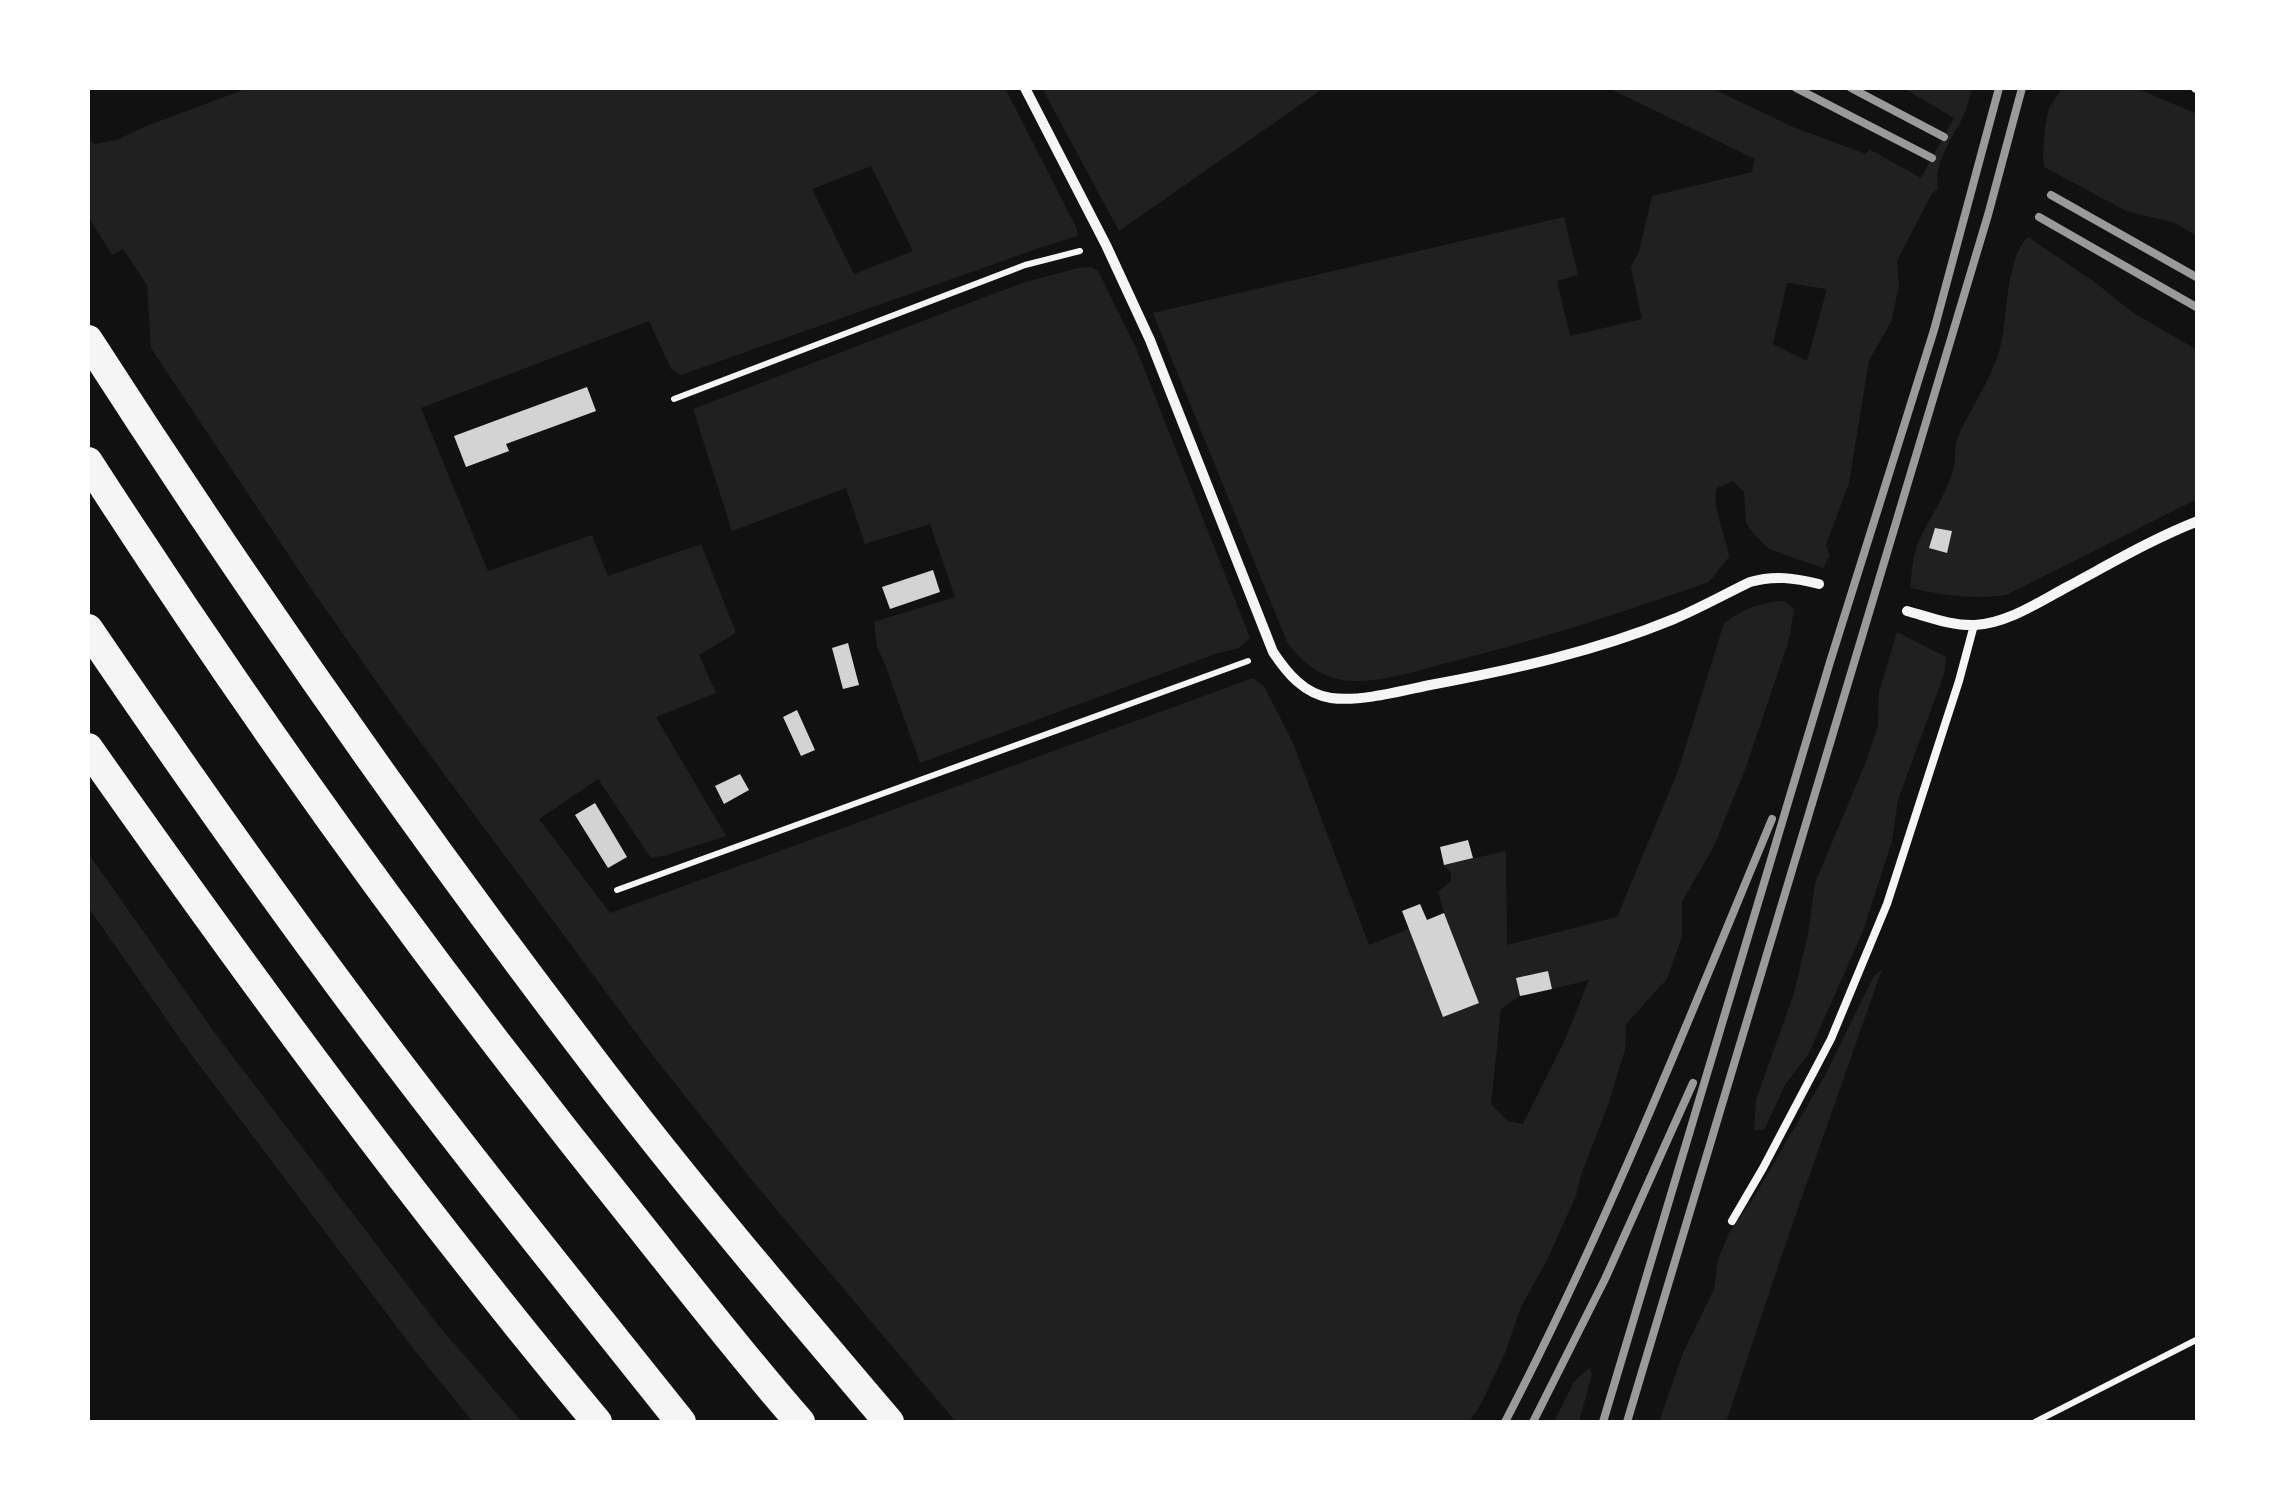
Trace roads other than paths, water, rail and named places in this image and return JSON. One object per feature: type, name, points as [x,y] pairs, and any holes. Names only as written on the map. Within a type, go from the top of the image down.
[{"type":"highway","points":[[88,340],[249,586],[402,804],[589,1056],[785,1300],[889,1422]]},
{"type":"highway","points":[[88,462],[218,660],[396,910],[553,1118],[800,1422]]},
{"type":"highway","points":[[88,630],[214,813],[352,1001],[504,1201],[682,1422]]},
{"type":"highway","points":[[88,748],[332,1086],[534,1348],[597,1422]]},
{"type":"street","points":[[1025,88],[1150,340],[1272,652],[1303,687],[1330,698],[1350,698],[1500,672],[1675,619],[1750,582],[1778,576],[1819,584]]},
{"type":"street","points":[[1908,611],[1974,625],[2012,616],[2198,521]]},
{"type":"lane","points":[[1732,1222],[1832,1039],[1880,920],[1974,625]]},
{"type":"railway","points":[[1796,88],[1932,158]]},
{"type":"railway","points":[[1851,88],[1944,137]]},
{"type":"railway","points":[[1603,1422],[1830,662],[1934,330],[1999,88]]},
{"type":"railway","points":[[1627,1422],[1988,215],[2022,88]]},
{"type":"railway","points":[[2051,195],[2198,278]]},
{"type":"railway","points":[[2039,217],[2198,308]]},
{"type":"railway","points":[[1505,1422],[1612,1199],[1772,819]]},
{"type":"railway","points":[[1533,1422],[1605,1279],[1693,1083]]}]
